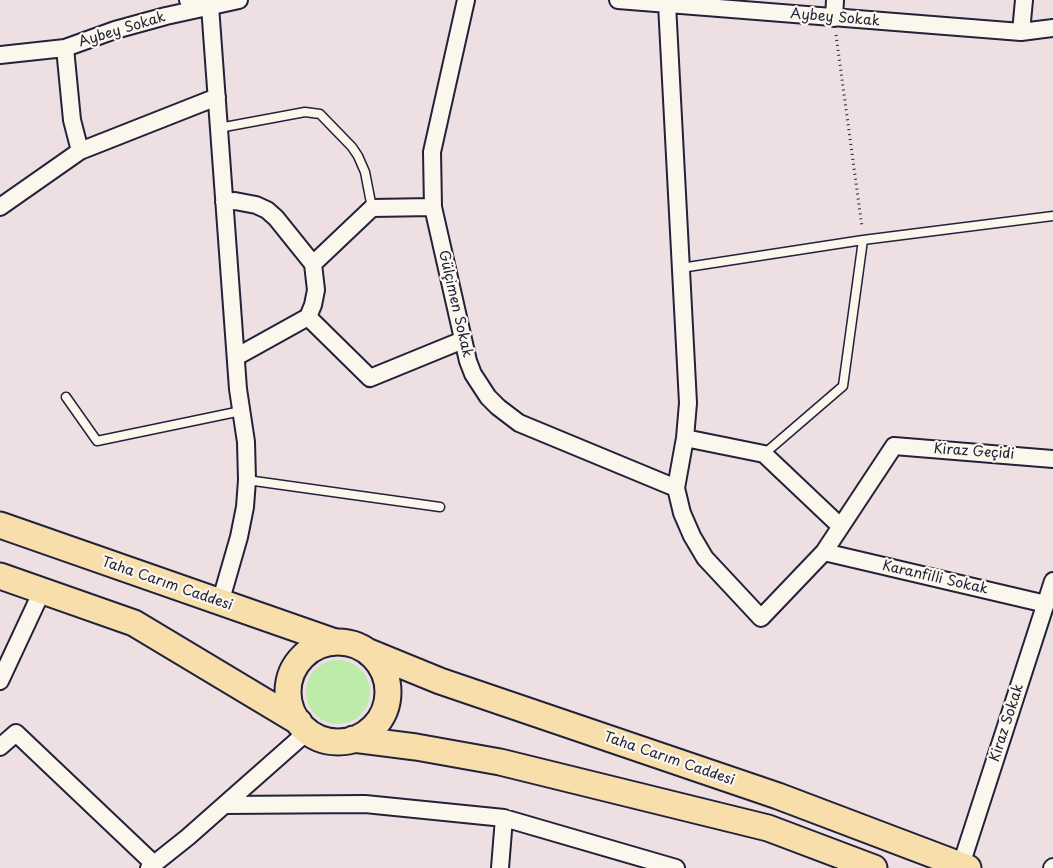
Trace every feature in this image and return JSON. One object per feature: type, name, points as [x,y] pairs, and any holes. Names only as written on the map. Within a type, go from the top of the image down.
[{"type":"main road","name":"Taha Carım Caddesi","points":[[0,525],[335,642]]},
{"type":"main road","points":[[0,576],[134,624],[318,737],[330,740],[342,741],[364,734],[374,726],[384,712],[388,694],[388,682],[384,671],[369,652],[359,646],[335,642],[323,644],[312,649],[303,657],[291,677],[289,689],[289,701],[293,712],[303,727]]},
{"type":"main road","name":"Taha Carım Caddesi","points":[[369,652],[440,681],[778,796],[964,867]]},
{"type":"main road","points":[[353,739],[416,747],[500,762],[730,818],[768,828],[874,868]]},
{"type":"street","points":[[190,0],[210,6],[236,357],[246,442],[248,480],[239,538],[220,603]]},
{"type":"street","name":"Aybey Sokak","points":[[0,55],[65,48],[124,28],[239,0]]},
{"type":"street","name":"Gülçimen Sokak","points":[[466,0],[432,152],[433,207],[468,361],[480,386],[488,397],[520,423],[676,488]]},
{"type":"street","name":"Aybey Sokak","points":[[618,0],[667,4],[703,3],[834,18],[1021,32],[1053,28]]},
{"type":"street","points":[[834,18],[835,0]]},
{"type":"street","points":[[1021,32],[1024,0]]},
{"type":"street","points":[[667,4],[688,403],[685,438],[676,488],[682,513],[692,536],[705,558],[761,618],[824,552],[840,526],[764,454],[685,438]]},
{"type":"street","points":[[65,48],[72,120],[80,150]]},
{"type":"street","points":[[0,207],[80,150],[217,97]]},
{"type":"street","points":[[224,202],[246,202],[267,210],[276,218],[313,264],[316,290],[308,317],[236,357]]},
{"type":"street","points":[[313,264],[372,208],[433,207]]},
{"type":"street","points":[[308,317],[370,378],[463,340]]},
{"type":"street","name":"Kiraz Geçidi","points":[[840,526],[894,446],[1053,459]]},
{"type":"street","name":"Karanfilli Sokak","points":[[824,552],[1046,604]]},
{"type":"street","name":"Kiraz Sokak","points":[[964,867],[1053,581]]},
{"type":"street","points":[[0,681],[42,591]]},
{"type":"street","points":[[0,747],[16,733],[152,866],[224,804],[303,727]]},
{"type":"street","points":[[224,804],[365,804],[504,818],[676,868]]},
{"type":"street","points":[[500,868],[504,818]]},
{"type":"lane","points":[[219,128],[305,112],[320,114],[352,147],[358,156],[365,172],[372,208]]},
{"type":"lane","points":[[681,268],[863,240],[1053,216]]},
{"type":"lane","points":[[764,454],[844,386],[863,240]]},
{"type":"lane","points":[[66,397],[97,441],[241,410]]},
{"type":"lane","points":[[248,480],[440,508]]},
{"type":"path","points":[[834,18],[863,240]]},
{"type":"green space","points":[[338,660],[350,662],[361,669],[368,680],[370,692],[368,704],[361,715],[350,722],[338,724],[326,722],[315,715],[308,704],[306,692],[308,680],[315,669],[326,662]]}]
